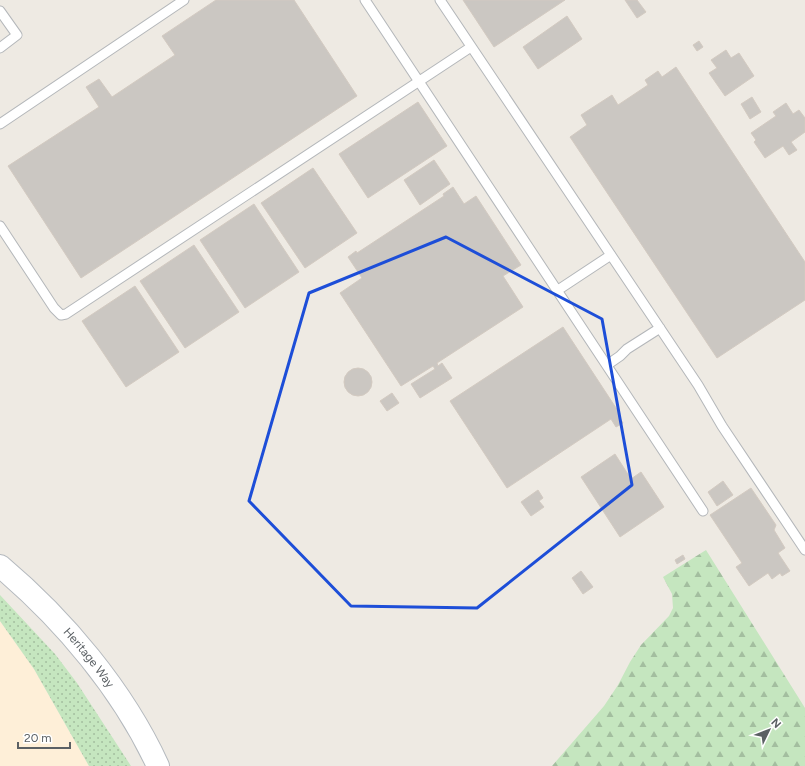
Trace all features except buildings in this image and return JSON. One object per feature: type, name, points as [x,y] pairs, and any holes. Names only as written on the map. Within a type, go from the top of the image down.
[{"type":"street","name":"Heritage Way","points":[[0,566],[47,609],[79,645],[118,696],[149,747],[158,766]]},
{"type":"lane","points":[[0,124],[184,0]]},
{"type":"lane","points":[[365,0],[703,511]]},
{"type":"lane","points":[[440,0],[698,385],[722,426],[805,550]]},
{"type":"lane","points":[[0,11],[17,35],[0,48]]},
{"type":"lane","points":[[0,226],[54,308],[62,315],[66,314],[470,46]]},
{"type":"lane","points":[[558,290],[611,255]]},
{"type":"lane","points":[[606,365],[620,356],[627,349],[660,328]]},
{"type":"highlighted area","points":[[446,237],[602,319],[632,485],[477,608],[351,606],[249,501],[309,293]]},
{"type":"shaded area","points":[[0,621],[34,669],[89,766],[0,766]]},
{"type":"green space","points":[[706,550],[805,708],[805,766],[552,766],[604,706],[641,645],[669,616],[673,608],[672,594],[663,577]]},
{"type":"green space","points":[[0,595],[55,654],[77,683],[131,766],[89,766],[34,669],[0,621]]}]
